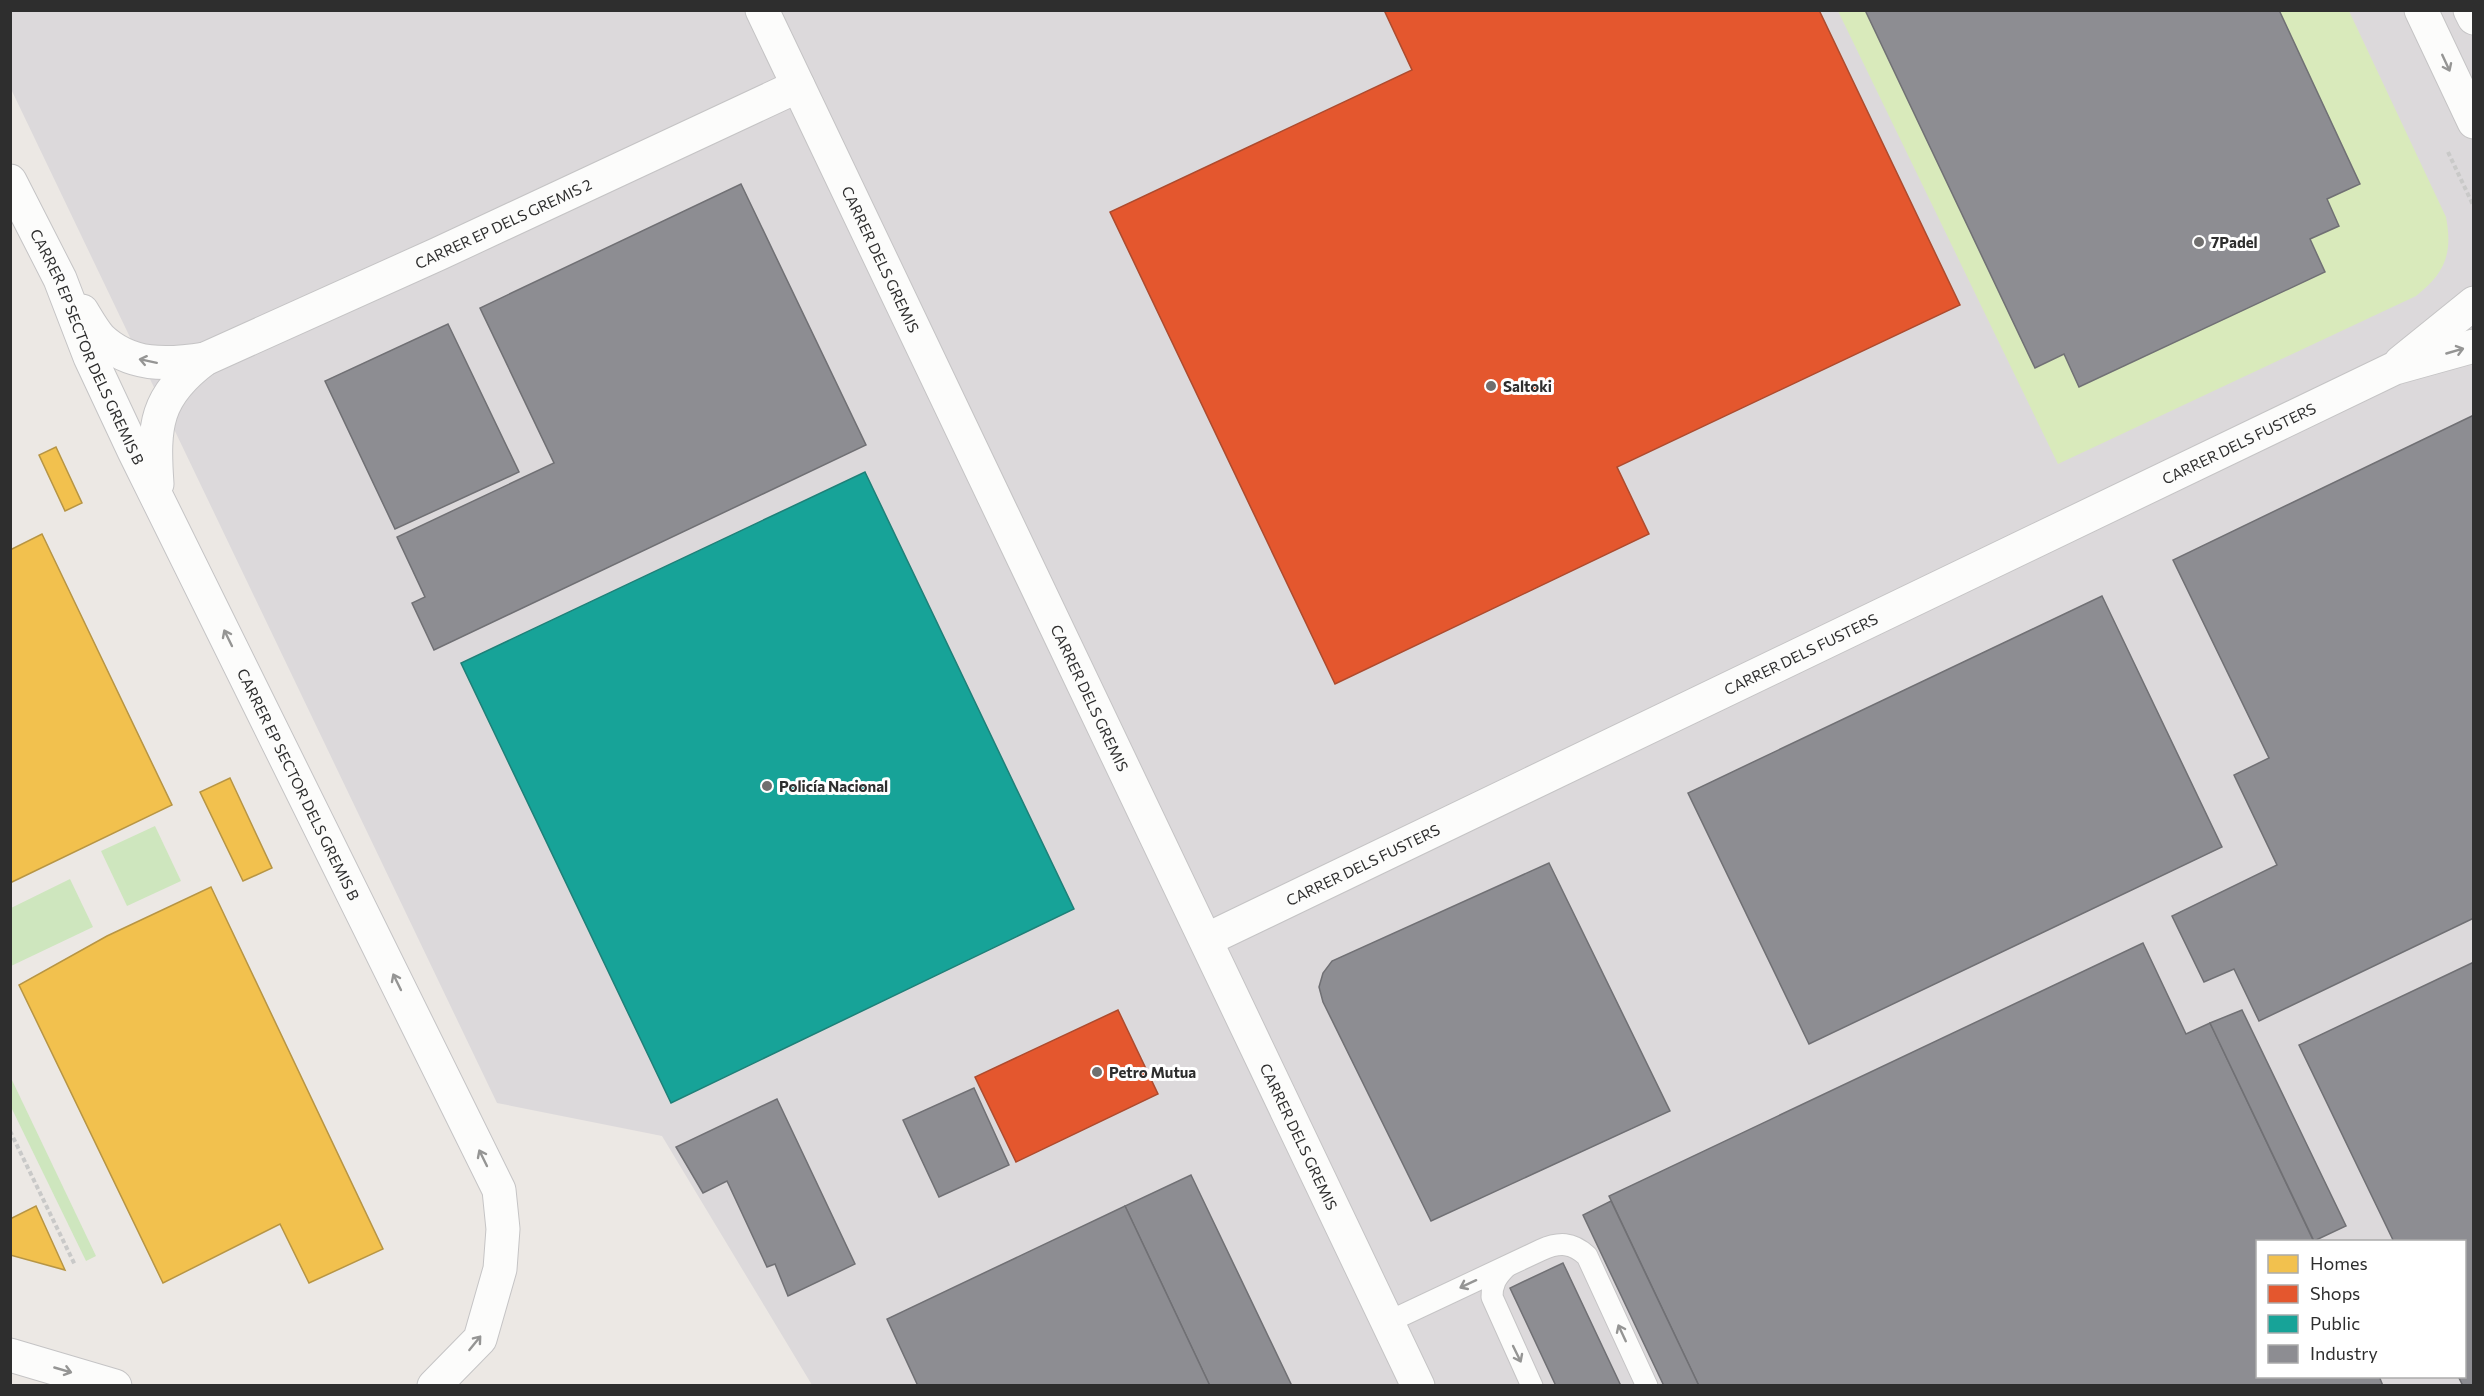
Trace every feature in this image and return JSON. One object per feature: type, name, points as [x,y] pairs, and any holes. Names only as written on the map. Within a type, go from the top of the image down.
[{"type":"street","name":"CARRER DELS GREMIS","points":[[762,10],[1418,1386]]},
{"type":"street","points":[[2421,10],[2474,122]]},
{"type":"street","points":[[2470,10],[2474,18]]},
{"type":"street","name":"CARRER EP DELS GREMIS 2","points":[[205,359],[438,254],[798,86]]},
{"type":"street","name":"CARRER EP SECTOR DELS GREMIS B","points":[[10,181],[60,279],[90,357],[499,1190],[503,1229],[500,1269],[480,1339],[434,1386]]},
{"type":"street","points":[[60,279],[99,337],[122,354],[150,363],[176,363],[205,359]]},
{"type":"street","name":"CARRER DELS FUSTERS","points":[[2395,368],[2474,303]]},
{"type":"street","name":"CARRER DELS FUSTERS","points":[[1206,940],[2395,368],[2474,346]]},
{"type":"street","points":[[157,494],[155,443],[157,420],[172,390],[184,374],[205,359]]},
{"type":"street","points":[[10,1355],[116,1386]]},
{"type":"lane","points":[[1388,1322],[1553,1245],[1566,1243],[1578,1248],[1587,1256],[1647,1386]]},
{"type":"lane","points":[[1509,1265],[1498,1275],[1492,1286],[1492,1297],[1532,1386]]},
{"type":"path","points":[[10,1131],[75,1265]]},
{"type":"shaded area","points":[[11,10],[2473,11],[2473,1385],[812,1385],[662,1136],[497,1103],[11,89]]},
{"type":"green space","name":"7Padel","points":[[1838,11],[2349,11],[2446,217],[2448,242],[2444,262],[2434,279],[2416,296],[2058,464]]},
{"type":"green space","points":[[155,826],[181,881],[127,906],[101,851]]},
{"type":"green space","points":[[70,879],[93,927],[11,966],[11,908]]},
{"type":"green space","points":[[11,1078],[96,1256],[86,1261],[11,1107]]},
{"type":"building: Homes","points":[[56,447],[82,503],[65,511],[39,455]]},
{"type":"building: Homes","points":[[42,534],[172,805],[10,883],[10,550]]},
{"type":"building: Homes","points":[[230,778],[272,868],[243,881],[200,792]]},
{"type":"building: Homes","points":[[211,887],[383,1249],[309,1283],[280,1224],[163,1283],[19,985],[107,936]]},
{"type":"building: Homes","points":[[36,1206],[65,1270],[10,1255],[10,1219]]},
{"type":"building: Shops","name":"Saltoki","points":[[1384,10],[1819,10],[1960,305],[1617,467],[1649,534],[1335,684],[1110,212],[1412,70]]},
{"type":"building: Shops","points":[[1118,1010],[1158,1094],[1016,1162],[975,1077]]},
{"type":"building: Public","name":"Policía Nacional","points":[[865,472],[1074,909],[671,1103],[461,663]]},
{"type":"building: Industry","name":"7Padel","points":[[1865,10],[2279,10],[2360,184],[2327,199],[2339,226],[2310,239],[2325,272],[2079,387],[2064,354],[2035,368]]},
{"type":"building: Industry","points":[[741,184],[866,445],[434,650],[412,603],[425,597],[397,537],[554,463],[480,308]]},
{"type":"building: Industry","points":[[448,324],[519,472],[395,529],[325,381]]},
{"type":"building: Industry","points":[[2474,415],[2474,918],[2259,1021],[2234,969],[2204,982],[2172,916],[2277,865],[2234,775],[2269,758],[2173,560]]},
{"type":"building: Industry","points":[[2102,596],[2222,847],[1809,1044],[1688,793]]},
{"type":"building: Industry","points":[[1549,863],[1670,1111],[1431,1221],[1323,1002],[1319,987],[1323,973],[1332,961]]},
{"type":"building: Industry","points":[[2143,943],[2186,1034],[2210,1023],[2313,1240],[2256,1240],[2256,1378],[2380,1378],[2383,1386],[1699,1386],[1609,1196]]},
{"type":"building: Industry","points":[[2474,962],[2474,1386],[2463,1386],[2459,1378],[2466,1378],[2466,1240],[2393,1240],[2299,1045]]},
{"type":"building: Industry","points":[[2242,1010],[2346,1226],[2314,1240],[2210,1023]]},
{"type":"building: Industry","points":[[974,1088],[1009,1165],[939,1197],[903,1120]]},
{"type":"building: Industry","points":[[777,1099],[855,1264],[788,1296],[775,1264],[767,1267],[727,1181],[703,1193],[676,1147]]},
{"type":"building: Industry","points":[[1191,1175],[1292,1386],[1210,1386],[1125,1206]]},
{"type":"building: Industry","points":[[1611,1201],[1699,1386],[1664,1386],[1583,1215]]},
{"type":"building: Industry","points":[[1125,1206],[1210,1386],[918,1386],[887,1319]]},
{"type":"building: Industry","points":[[1563,1263],[1621,1386],[1556,1386],[1510,1288]]},
{"type":"place","name":"7Padel","points":[[2199,242]]},
{"type":"place","name":"Saltoki","points":[[1491,386]]},
{"type":"place","name":"Policía Nacional","points":[[767,786]]},
{"type":"place","name":"Petro Mutua","points":[[1097,1072]]}]
